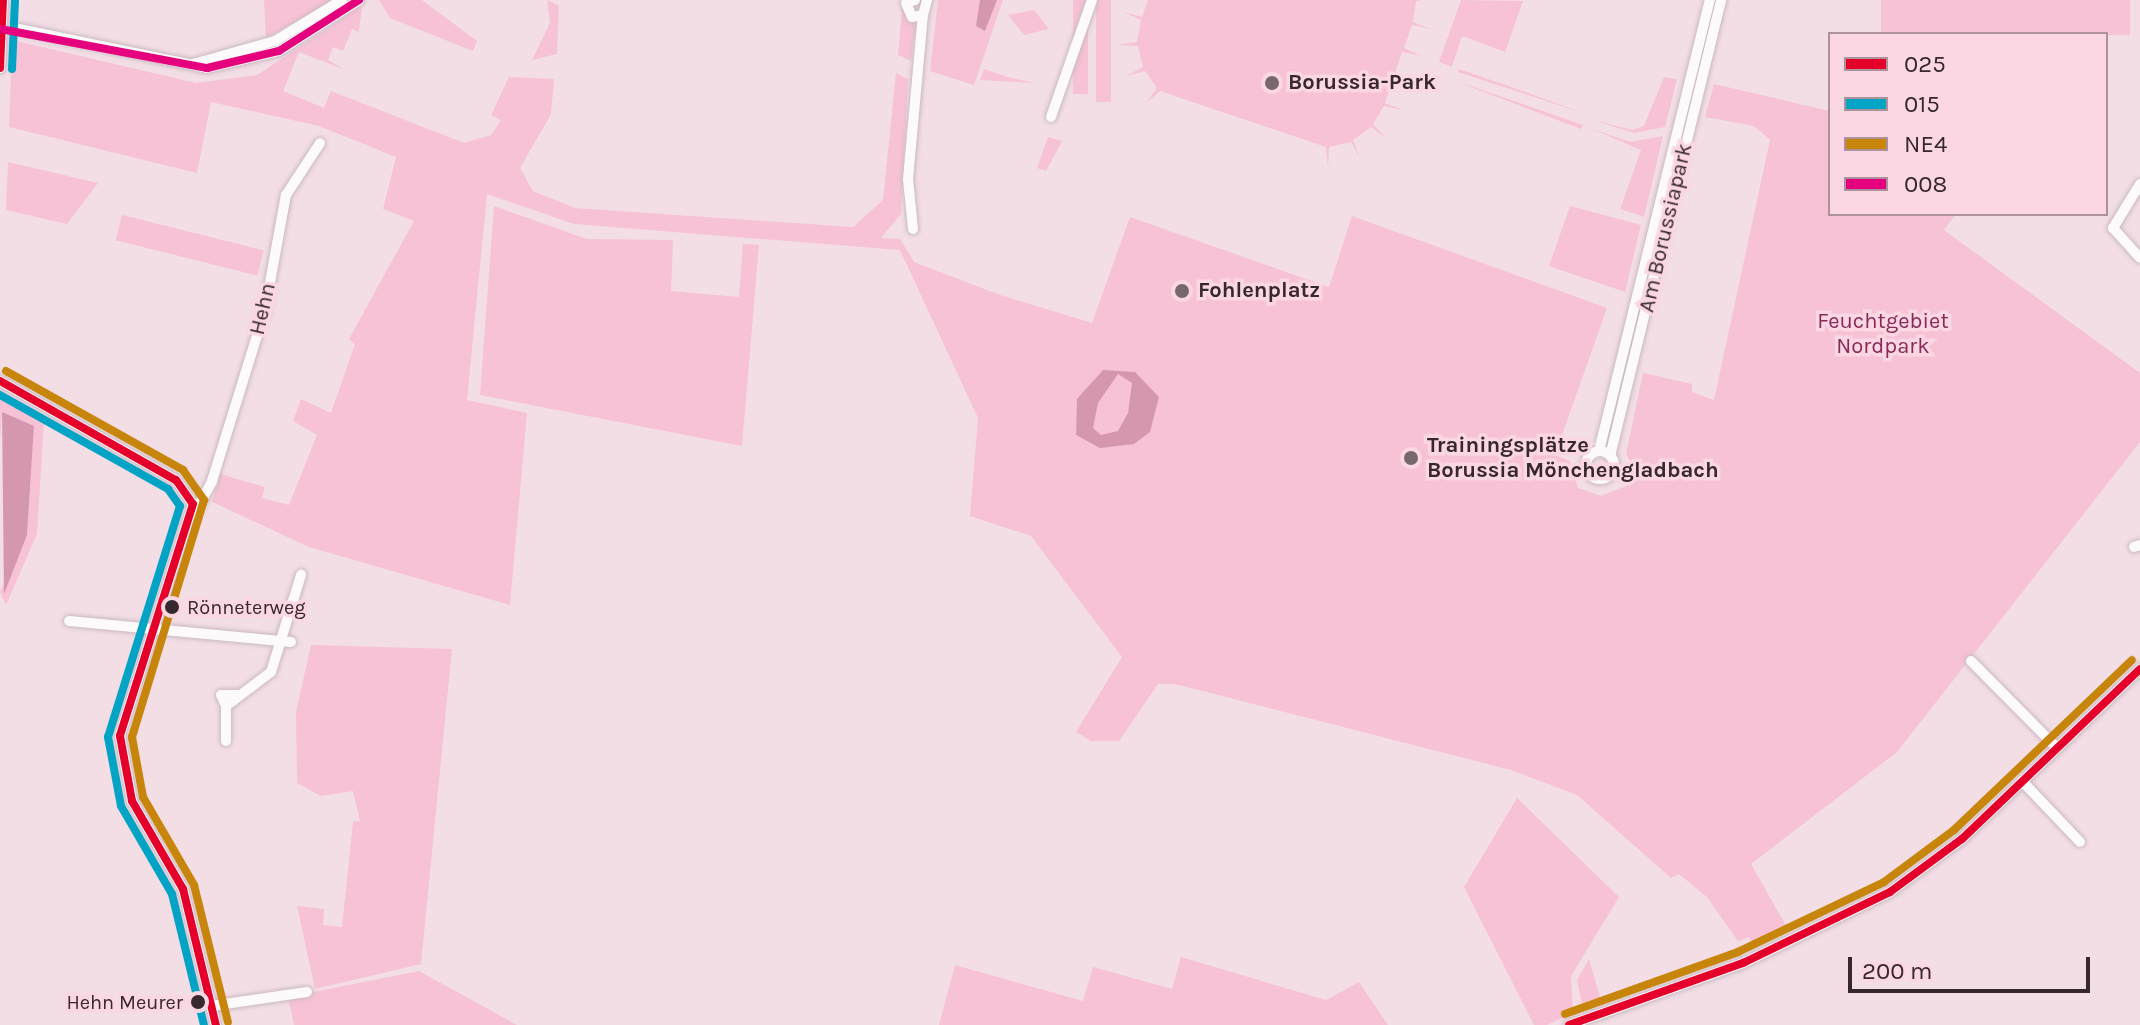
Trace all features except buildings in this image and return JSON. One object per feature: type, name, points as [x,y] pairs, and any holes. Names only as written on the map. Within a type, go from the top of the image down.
[{"type":"street","points":[[0,68],[3,0]]},
{"type":"street","points":[[187,65],[275,41],[342,0]]},
{"type":"street","points":[[19,29],[187,65],[263,58],[359,0]]},
{"type":"street","points":[[913,229],[909,155],[927,0]]},
{"type":"street","points":[[1051,117],[1092,0]]},
{"type":"street","name":"Am Borussiapark","points":[[1604,454],[1714,1]]},
{"type":"street","points":[[911,2],[912,17],[923,15]]},
{"type":"street","name":"Hehn","points":[[216,1025],[183,889],[132,801],[123,760],[124,706],[158,634],[193,516],[212,481],[265,310],[286,195],[320,143]]},
{"type":"street","points":[[2140,184],[2113,228],[2140,258]]},
{"type":"street","points":[[0,381],[188,491],[212,481]]},
{"type":"street","name":"Hehn","points":[[188,491],[193,516]]},
{"type":"street","points":[[226,741],[226,706],[238,695],[262,684],[286,642],[301,575]]},
{"type":"street","points":[[69,621],[158,634],[286,642]]},
{"type":"street","points":[[1971,661],[2056,747]]},
{"type":"street","points":[[1569,1025],[1743,963],[1866,905],[1939,859],[2140,669]]},
{"type":"street","points":[[2022,781],[2080,842]]},
{"type":"street","points":[[211,1006],[307,992]]},
{"type":"green space","points":[[264,0],[334,0],[266,38]]},
{"type":"green space","points":[[379,0],[422,0],[477,41],[473,51],[390,18]]},
{"type":"green space","points":[[547,0],[559,6],[557,54],[532,60],[550,23]]},
{"type":"green space","points":[[938,0],[1003,0],[974,85],[930,71]]},
{"type":"green space","points":[[1073,0],[1088,0],[1088,94],[1073,94]]},
{"type":"green space","points":[[1096,0],[1111,0],[1111,102],[1096,102]]},
{"type":"green space","name":"Borussia-Park","points":[[1148,0],[1424,0],[1416,1],[1413,22],[1431,29],[1412,25],[1404,48],[1422,56],[1402,52],[1394,76],[1412,83],[1393,79],[1385,103],[1403,110],[1384,106],[1373,124],[1386,138],[1371,127],[1353,140],[1360,158],[1351,142],[1329,147],[1328,167],[1326,147],[1160,91],[1146,103],[1157,88],[1145,71],[1126,76],[1143,67],[1138,46],[1118,45],[1137,42],[1141,20],[1123,12],[1142,17]]},
{"type":"green space","points":[[1461,0],[1523,1],[1505,52],[1462,36],[1452,67],[1439,62]]},
{"type":"green space","points":[[1881,0],[2130,0],[2130,35],[2108,35],[2108,32],[1881,32]]},
{"type":"green space","name":"Feuchtgebiet Nordpark","points":[[362,6],[359,32],[352,29],[343,51],[333,47],[328,60],[343,69],[299,52],[283,91],[324,108],[331,91],[464,143],[491,135],[501,120],[491,115],[509,77],[554,79],[551,114],[520,168],[533,191],[575,208],[853,227],[883,200],[896,73],[908,79],[901,214],[881,238],[900,239],[914,262],[1000,295],[1092,323],[1130,217],[1329,287],[1352,216],[1607,308],[1555,455],[1570,461],[1578,488],[1601,496],[1629,485],[1635,471],[1626,454],[1643,373],[1692,384],[1692,392],[1714,400],[1770,140],[1754,126],[1705,117],[1714,84],[1828,111],[1828,216],[1954,216],[1944,230],[2140,373],[2140,442],[1897,752],[1751,864],[1789,931],[1754,948],[1749,937],[1738,941],[1707,897],[1679,874],[1671,878],[1577,795],[1511,770],[1175,684],[1158,684],[1119,741],[1091,741],[1076,732],[1122,657],[1031,536],[970,516],[978,418],[900,250],[574,224],[487,194],[467,400],[527,413],[510,605],[309,547],[212,502],[220,474],[265,487],[262,498],[289,505],[317,435],[293,421],[301,399],[331,413],[355,344],[349,339],[414,221],[383,209],[396,157],[319,126],[211,102],[197,173],[9,127],[12,40],[196,83],[257,75]]},
{"type":"green space","points":[[902,9],[916,21],[911,61],[898,55]]},
{"type":"green space","points":[[1034,10],[1049,29],[1024,35],[1008,15]]},
{"type":"green space","points":[[984,69],[1011,78],[1035,83],[980,80]]},
{"type":"green space","points":[[1459,69],[1514,88],[1586,114],[1458,72]]},
{"type":"green space","points":[[1664,77],[1677,79],[1665,127],[1634,133],[1593,120],[1632,130],[1644,126]]},
{"type":"green space","points":[[1455,81],[1494,94],[1583,125],[1581,129]]},
{"type":"green space","points":[[1590,128],[1630,142],[1663,136],[1644,217],[1620,209],[1641,150]]},
{"type":"green space","points":[[1048,137],[1062,141],[1046,171],[1037,168]]},
{"type":"green space","points":[[8,162],[98,183],[67,224],[6,210]]},
{"type":"green space","points":[[494,206],[587,239],[673,240],[671,291],[739,297],[743,244],[759,245],[742,446],[480,395]]},
{"type":"green space","points":[[1570,206],[1641,225],[1625,292],[1549,266]]},
{"type":"green space","points":[[122,215],[264,250],[257,276],[116,240]]},
{"type":"green space","points":[[0,397],[44,422],[37,534],[6,605],[0,592],[27,535],[34,427],[2,412],[0,443]]},
{"type":"green space","points":[[311,645],[452,649],[421,964],[315,989],[297,906],[324,909],[323,925],[342,927],[353,822],[360,821],[353,791],[321,796],[297,783],[296,712]]},
{"type":"green space","points":[[1517,798],[1619,897],[1571,976],[1573,1013],[1547,1025],[1534,1025],[1464,887]]},
{"type":"green space","points":[[1181,957],[1326,1000],[1359,982],[1388,1025],[939,1025],[955,965],[1083,1001],[1093,967],[1172,989]]},
{"type":"green space","points":[[1589,959],[1602,1004],[1583,1010],[1577,980]]},
{"type":"green space","points":[[419,971],[517,1025],[294,1025],[288,997]]},
{"type":"shaded area","points":[[980,0],[997,0],[985,31],[976,26]]},
{"type":"shaded area","points":[[1103,370],[1135,372],[1159,397],[1150,432],[1134,444],[1100,448],[1076,435],[1077,399]],"holes":[[[1118,374],[1132,383],[1128,413],[1118,431],[1101,435],[1093,428],[1098,403]]]},
{"type":"shaded area","points":[[2,412],[34,426],[27,535],[4,594]]},
{"type":"transit line","name":"025","points":[[0,68],[3,0]]},
{"type":"transit line","name":"008","points":[[0,29],[207,68],[279,51],[359,0]]},
{"type":"transit line","name":"015","points":[[12,69],[15,1]]},
{"type":"transit line","name":"NE4","points":[[6,371],[183,470],[204,500],[132,737],[143,797],[194,885],[228,1022]]},
{"type":"transit line","name":"025","points":[[0,381],[176,480],[193,504],[120,736],[132,801],[183,889],[216,1025]]},
{"type":"transit line","name":"015","points":[[0,395],[168,489],[180,506],[108,737],[121,806],[172,894],[204,1025]]},
{"type":"transit line","name":"NE4","points":[[1565,1014],[1738,952],[1884,882],[1954,830],[2132,660]]},
{"type":"transit line","name":"025","points":[[1569,1025],[1743,963],[1890,892],[1962,839],[2140,669]]},
{"type":"place","name":"Borussia-Park","points":[[1272,83]]},
{"type":"place","name":"Fohlenplatz","points":[[1182,291]]},
{"type":"place","name":"Trainingsplätze Borussia Mönchengladbach","points":[[1411,458]]},
{"type":"place","name":"Rönneterweg","points":[[172,607]]},
{"type":"place","name":"Hehn Meurer","points":[[198,1002]]}]
